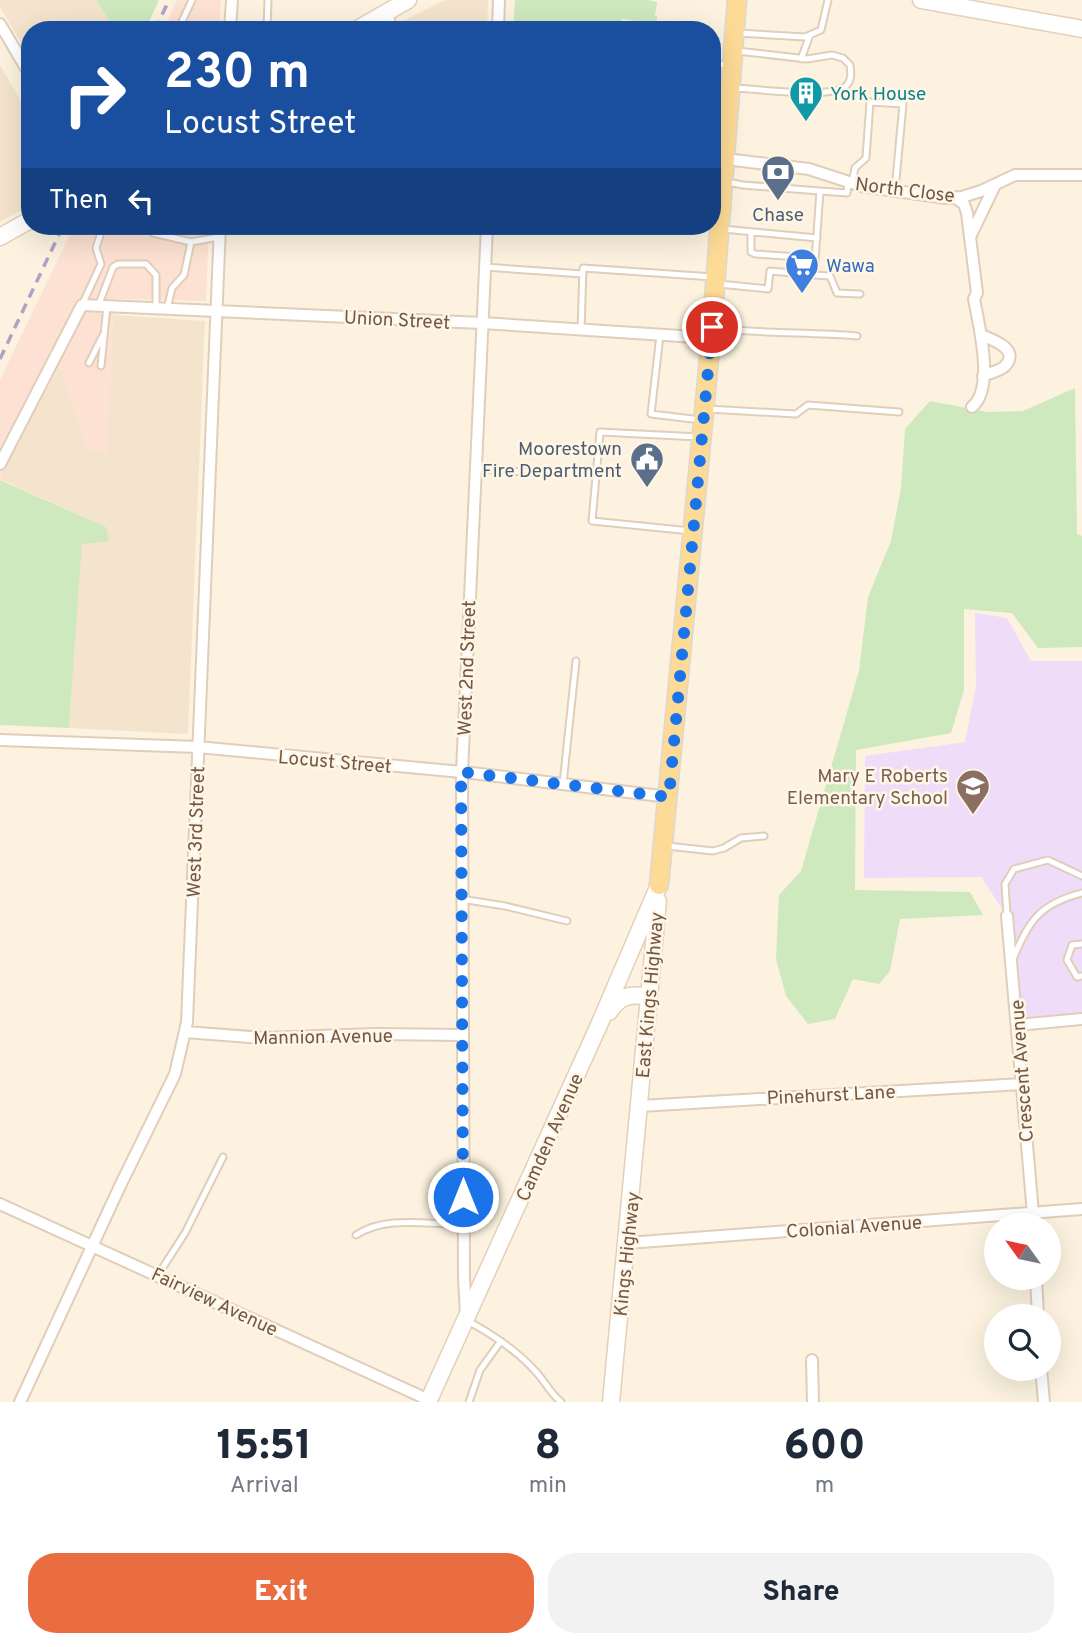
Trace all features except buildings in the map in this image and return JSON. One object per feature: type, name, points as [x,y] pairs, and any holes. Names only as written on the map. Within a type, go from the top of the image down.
[{"type":"main road","points":[[372,21],[408,0]]},
{"type":"main road","points":[[721,129],[733,58],[737,0]]},
{"type":"main road","points":[[921,0],[986,6],[1082,29]]},
{"type":"main road","points":[[721,142],[725,159],[721,201]]},
{"type":"main road","points":[[0,237],[21,225]]},
{"type":"main road","points":[[659,885],[704,422],[718,235]]},
{"type":"main road","name":"East Kings Highway","points":[[640,1106],[659,885]]},
{"type":"main road","name":"Camden Avenue","points":[[429,1401],[599,1025],[659,885]]},
{"type":"main road","name":"Camden Avenue","points":[[599,1025],[618,999],[634,994],[648,996]]},
{"type":"main road","name":"Kings Highway","points":[[611,1402],[640,1106]]},
{"type":"street","points":[[231,21],[232,0]]},
{"type":"street","points":[[498,21],[499,0]]},
{"type":"street","points":[[0,24],[21,60]]},
{"type":"street","name":"North Close","points":[[725,159],[809,169],[850,182],[954,197],[981,191],[1015,176],[1082,175]]},
{"type":"street","points":[[969,239],[995,184]]},
{"type":"street","points":[[954,197],[964,204],[977,293],[974,299],[984,359],[979,401],[972,407]]},
{"type":"street","name":"West 3rd Street","points":[[20,1402],[175,1074],[185,1032],[192,936],[219,235]]},
{"type":"street","name":"West 2nd Street","points":[[466,1320],[463,1224],[461,772],[487,235]]},
{"type":"street","points":[[0,464],[82,305]]},
{"type":"street","name":"Union Street","points":[[82,305],[482,323],[660,335],[712,333]]},
{"type":"street","points":[[981,335],[1001,343],[1008,354],[1005,366],[983,376]]},
{"type":"street","name":"Locust Street","points":[[0,740],[198,747],[461,772],[669,797]]},
{"type":"street","name":"Crescent Avenue","points":[[1007,916],[1013,960],[1032,1213]]},
{"type":"street","points":[[1017,1025],[1082,1019]]},
{"type":"street","name":"Mannion Avenue","points":[[185,1032],[264,1038],[375,1034],[462,1035]]},
{"type":"street","name":"Pinehurst Lane","points":[[640,1106],[1021,1084]]},
{"type":"street","name":"Fairview Avenue","points":[[0,1204],[429,1401]]},
{"type":"street","name":"Colonial Avenue","points":[[1061,1213],[1082,1209]]},
{"type":"street","name":"Colonial Avenue","points":[[627,1243],[984,1222]]},
{"type":"street","points":[[812,1360],[813,1402]]},
{"type":"street","points":[[1042,1381],[1044,1402]]},
{"type":"lane","points":[[182,21],[192,0]]},
{"type":"lane","points":[[267,21],[268,0]]},
{"type":"lane","points":[[735,32],[808,36],[821,30],[828,0]]},
{"type":"lane","points":[[389,11],[394,21]]},
{"type":"lane","points":[[801,59],[808,36]]},
{"type":"lane","points":[[721,61],[733,58],[801,59],[832,55],[843,58],[850,65],[851,78],[845,87],[836,91],[725,93]]},
{"type":"lane","points":[[724,181],[743,186],[847,193],[855,168],[866,158],[870,102],[903,104],[895,190]]},
{"type":"lane","points":[[814,275],[820,191]]},
{"type":"lane","points":[[721,222],[751,232],[817,238]]},
{"type":"lane","points":[[751,232],[750,247],[755,254],[816,258]]},
{"type":"lane","points":[[82,305],[101,264],[96,248],[100,235]]},
{"type":"lane","points":[[161,235],[191,242],[211,235]]},
{"type":"lane","points":[[162,309],[172,288],[184,275],[191,242]]},
{"type":"lane","points":[[101,366],[104,332],[102,306],[113,267],[118,264],[146,264],[156,275],[162,309]]},
{"type":"lane","points":[[485,267],[583,274]]},
{"type":"lane","points":[[581,330],[583,268],[716,280],[768,289],[770,271],[830,276],[837,293],[860,294]]},
{"type":"lane","points":[[89,363],[104,332]]},
{"type":"lane","points":[[712,333],[813,332],[857,336]]},
{"type":"lane","points":[[660,335],[651,414],[704,422]]},
{"type":"lane","points":[[694,531],[592,521],[600,432],[796,414],[808,405],[899,412]]},
{"type":"lane","points":[[474,469],[540,473]]},
{"type":"lane","points":[[563,784],[576,662]]},
{"type":"lane","points":[[664,846],[713,851],[741,838],[764,836]]},
{"type":"lane","points":[[1007,916],[1005,884],[1014,869],[1048,860],[1082,876]]},
{"type":"lane","points":[[1013,960],[1030,923],[1044,909],[1082,893]]},
{"type":"lane","points":[[461,899],[505,905],[567,921]]},
{"type":"lane","points":[[1082,944],[1072,945],[1068,960],[1071,970],[1077,976],[1082,976]]},
{"type":"lane","points":[[158,1275],[185,1233],[223,1157]]},
{"type":"lane","points":[[356,1235],[368,1227],[383,1223],[463,1224]]},
{"type":"lane","points":[[466,1320],[501,1341],[537,1373],[561,1402]]},
{"type":"lane","points":[[469,1402],[480,1370],[501,1341]]},
{"type":"shaded area","points":[[0,0],[96,0],[109,21],[21,21],[21,43],[0,7]]},
{"type":"shaded area","points":[[177,0],[221,0],[220,21],[167,21]]},
{"type":"shaded area","points":[[445,0],[488,0],[487,21],[403,21]]},
{"type":"shaded area","points":[[0,65],[21,101],[21,210],[0,222]]},
{"type":"shaded area","points":[[70,235],[209,235],[206,301],[115,299],[107,453],[93,452],[88,448],[59,366],[0,479],[0,380]]},
{"type":"shaded area","points":[[114,315],[205,321],[186,734],[69,728],[82,544],[106,527],[0,479],[59,366],[88,448],[106,453]]},
{"type":"shaded area","name":"Mary E Roberts Elementary School","points":[[975,613],[1007,618],[1031,661],[1082,661],[1082,1019],[1017,1025],[1007,916],[981,877],[864,878],[865,756],[965,742],[976,686]]},
{"type":"green space","points":[[96,0],[159,0],[149,21],[109,21]]},
{"type":"green space","points":[[515,0],[657,2],[657,21],[514,21]]},
{"type":"green space","points":[[1075,388],[1077,534],[1082,536],[1082,647],[1038,648],[1012,613],[964,609],[964,690],[951,733],[856,750],[855,890],[970,892],[983,915],[900,919],[890,971],[879,984],[853,979],[835,1019],[808,1024],[786,996],[776,959],[779,895],[801,871],[859,671],[868,597],[891,541],[901,488],[905,429],[930,401],[987,412],[1023,411]]},
{"type":"green space","points":[[0,480],[106,527],[109,541],[82,544],[69,728],[0,725]]},
{"type":"railway","points":[[159,21],[169,0]]},
{"type":"railway","points":[[0,359],[59,235]]},
{"type":"place","name":"York House","points":[[806,123]]},
{"type":"place","name":"Chase","points":[[778,202]]},
{"type":"place","name":"Wawa","points":[[802,295]]},
{"type":"place","name":"Moorestown Fire Department","points":[[647,489]]},
{"type":"place","name":"Mary E Roberts Elementary School","points":[[973,816]]},
{"type":"route","points":[[463,1197],[461,772],[669,797],[712,327]]}]
